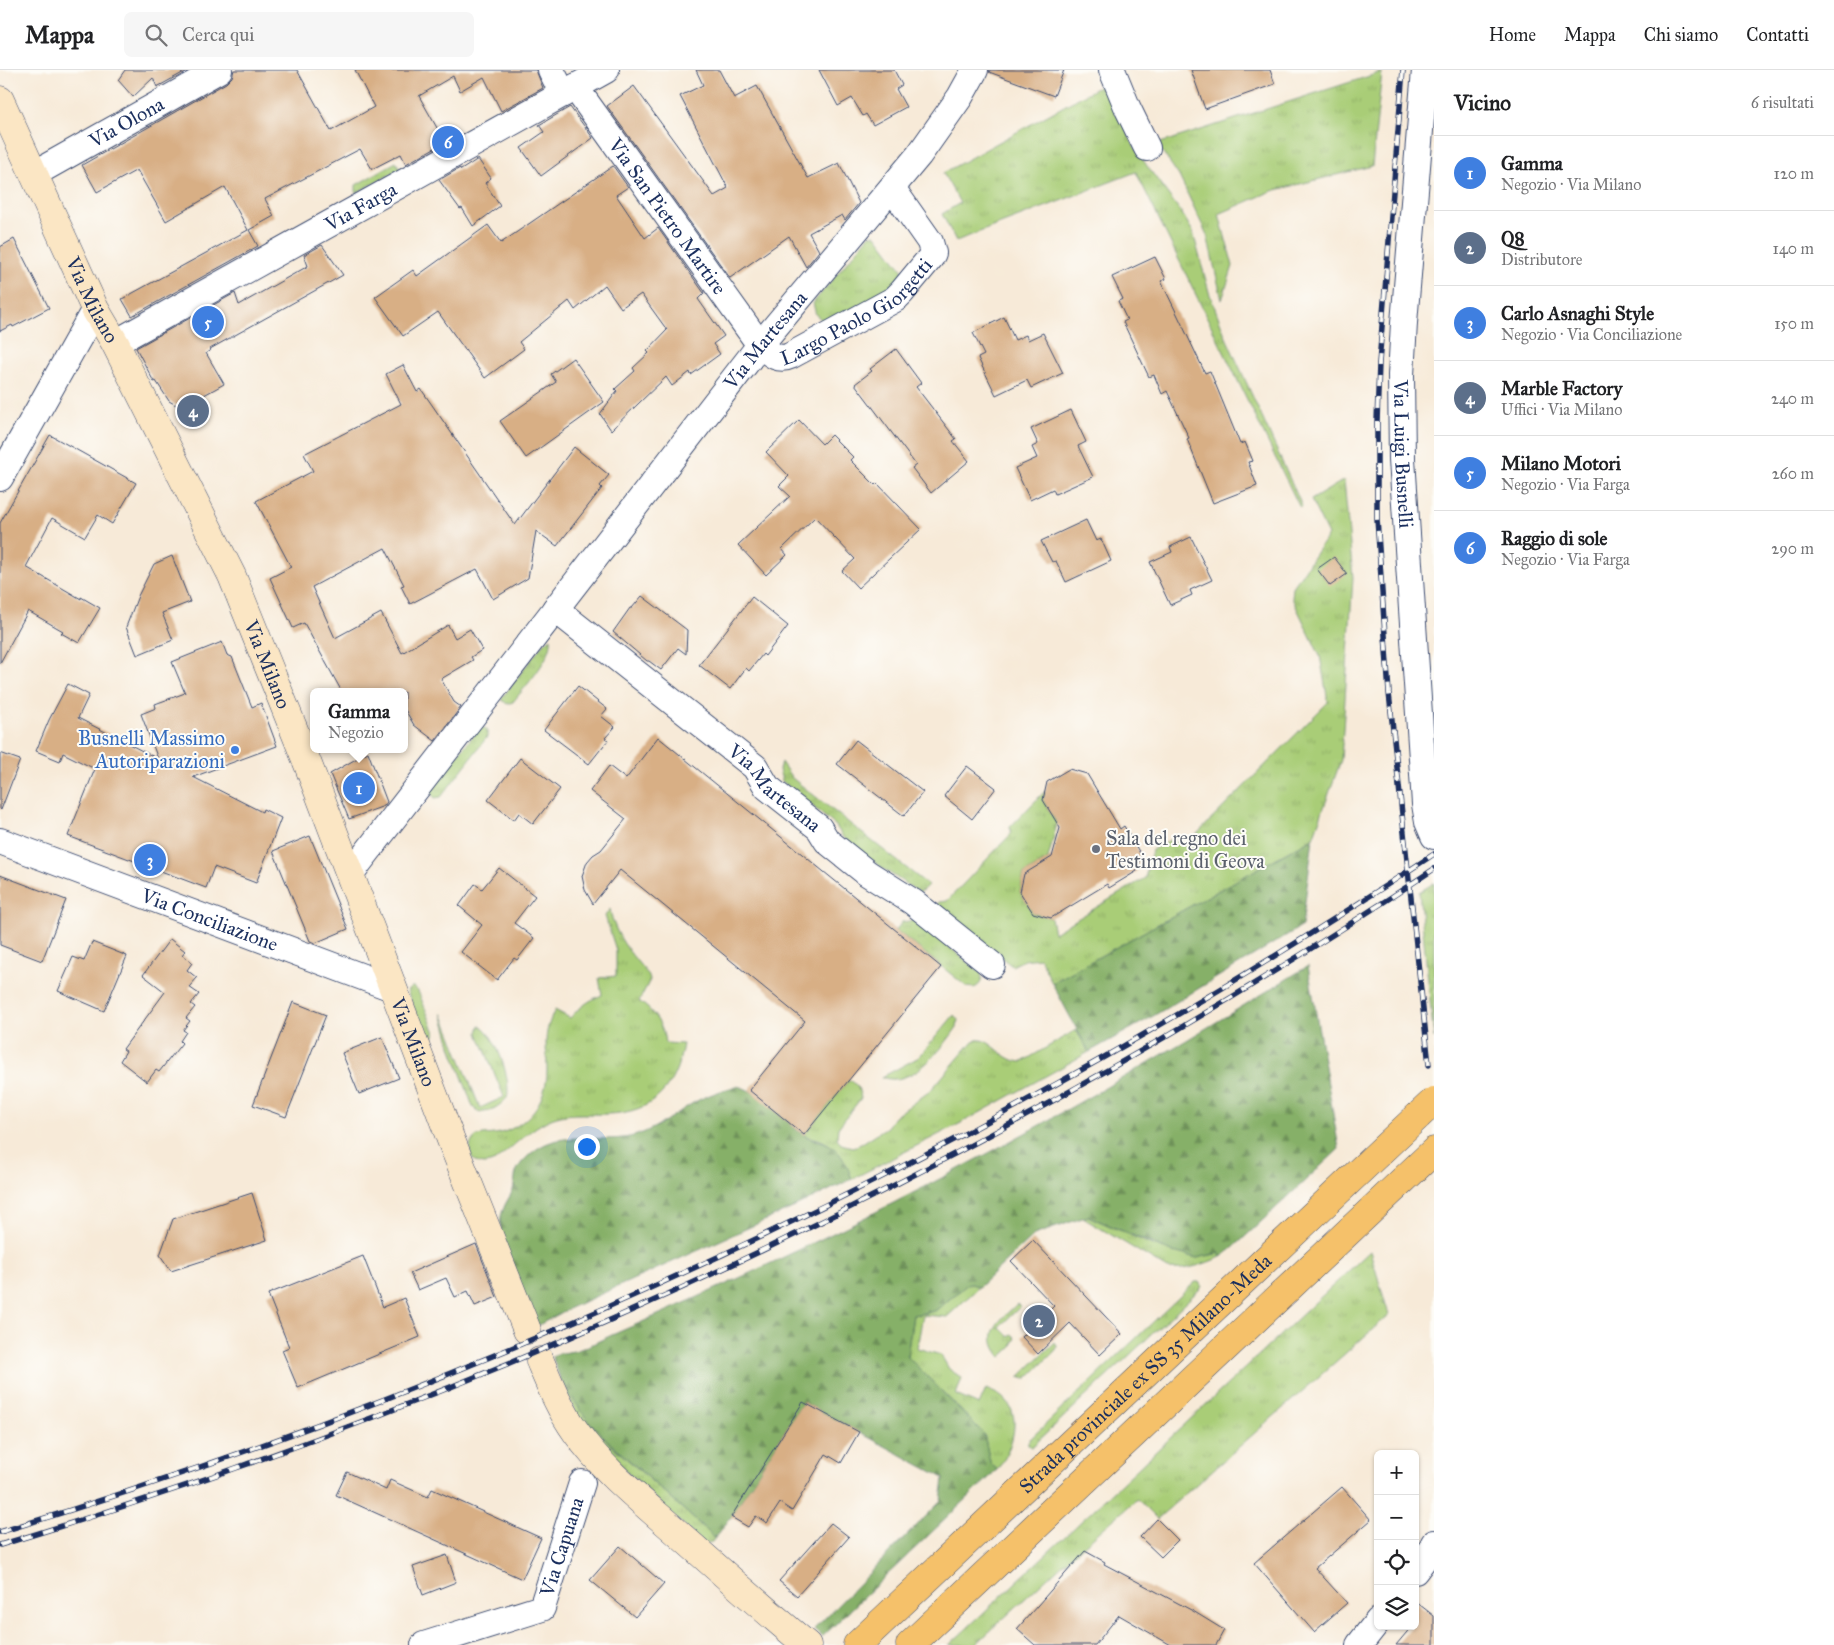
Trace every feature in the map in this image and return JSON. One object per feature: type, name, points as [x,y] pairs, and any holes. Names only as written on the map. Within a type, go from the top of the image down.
[{"type":"highway","name":"Strada provinciale ex SS 35 Milano-Meda","points":[[857,1645],[1426,1109]]},
{"type":"highway","name":"Strada provinciale ex SS 35 Milano-Meda","points":[[910,1645],[1428,1156]]},
{"type":"street","name":"Via Olona","points":[[34,174],[219,70]]},
{"type":"street","name":"Via San Pietro Martire","points":[[551,70],[569,90],[760,345]]},
{"type":"street","name":"Via Farga","points":[[115,343],[606,70]]},
{"type":"street","name":"Via Martesana","points":[[351,873],[760,345],[892,188],[941,126],[975,70]]},
{"type":"street","points":[[1112,70],[1147,148]]},
{"type":"street","name":"Via Luigi Busnelli","points":[[1425,70],[1401,375],[1402,450],[1417,697],[1425,804],[1428,822],[1434,836]]},
{"type":"street","name":"Via Milano","points":[[0,100],[95,309],[115,343],[232,576],[351,873],[392,988],[527,1330]]},
{"type":"street","name":"Largo Paolo Giorgetti","points":[[760,345],[779,358],[785,358],[888,303],[902,292],[933,252],[930,242],[892,188]]},
{"type":"street","points":[[0,478],[95,309]]},
{"type":"street","name":"Via Martesana","points":[[555,609],[755,766],[767,787],[819,828],[827,840],[867,873],[913,902],[992,965]]},
{"type":"street","name":"Via Conciliazione","points":[[0,841],[392,988]]},
{"type":"street","points":[[540,1361],[554,1395],[564,1413],[594,1457],[727,1578],[807,1645]]},
{"type":"street","name":"Via Capuana","points":[[424,1645],[542,1608],[582,1483]]},
{"type":"street","points":[[1419,1566],[1434,1543]]},
{"type":"street","points":[[1359,1645],[1374,1626]]},
{"type":"green space","points":[[1098,70],[1133,144],[1193,232],[1209,292],[1225,335],[1302,506],[1300,508],[1136,172],[956,241],[942,214],[960,203],[943,173],[1102,85]]},
{"type":"green space","points":[[1382,72],[1372,166],[1272,191],[1219,214],[1233,266],[1222,300],[1207,235],[1179,176],[1157,144]]},
{"type":"green space","points":[[396,162],[400,169],[356,193],[356,185]]},
{"type":"green space","points":[[870,235],[876,235],[903,271],[896,288],[825,322],[816,315],[813,303]]},
{"type":"green space","points":[[1344,480],[1353,578],[1341,760],[1313,838],[1052,983],[1040,958],[1024,960],[1012,966],[936,905],[939,902],[947,901],[1011,834],[1010,827],[1045,791],[1043,800],[1057,824],[1048,859],[1024,874],[1020,892],[1033,913],[1051,918],[1054,933],[1145,878],[1152,850],[1172,839],[1185,846],[1328,702],[1320,656],[1292,598],[1293,587],[1328,535],[1311,500]]},
{"type":"green space","points":[[551,638],[548,654],[537,672],[513,702],[507,704],[501,699],[543,644]]},
{"type":"green space","points":[[481,726],[487,730],[487,737],[441,797],[435,798],[431,794],[430,789]]},
{"type":"green space","points":[[781,762],[792,778],[928,885],[920,893],[879,866],[843,837],[836,826],[782,781],[779,770]]},
{"type":"green space","points":[[1313,838],[1302,926],[1150,1018],[1089,1052],[1052,983]]},
{"type":"green space","points":[[1434,883],[1434,1039],[1419,892]]},
{"type":"green space","points":[[610,909],[619,936],[648,974],[650,980],[639,1001],[657,1019],[665,1043],[683,1044],[675,1073],[660,1095],[638,1109],[623,1113],[563,1115],[549,1120],[532,1130],[495,1161],[486,1164],[475,1161],[471,1156],[470,1145],[477,1136],[501,1133],[514,1128],[529,1116],[541,1100],[546,1081],[548,1026],[555,1010],[570,1018],[585,1004],[602,995],[599,978],[616,976],[616,950],[605,916]]},
{"type":"green space","points":[[916,920],[981,973],[982,980],[980,984],[974,988],[967,987],[896,930],[902,922]]},
{"type":"green space","points":[[1308,966],[1339,1149],[1232,1249],[1221,1257],[1219,1253],[1197,1258],[1169,1251],[1088,1216],[1034,1235],[979,1287],[969,1283],[935,1311],[913,1315],[907,1356],[984,1434],[990,1462],[997,1470],[822,1637],[814,1629],[941,1501],[944,1478],[803,1402],[731,1517],[715,1538],[610,1443],[586,1418],[561,1381],[552,1356],[584,1348],[669,1310],[896,1202],[1092,1095],[1186,1041]]},
{"type":"green space","points":[[411,987],[418,991],[434,1030],[435,1034],[432,1039],[426,1038],[407,991]]},
{"type":"green space","points":[[442,1013],[480,1108],[504,1097],[478,1033],[480,1025],[492,1038],[505,1070],[508,1090],[507,1098],[495,1108],[481,1112],[473,1107],[452,1049]]},
{"type":"green space","points":[[954,1015],[958,1020],[957,1027],[935,1055],[925,1064],[915,1072],[904,1077],[893,1079],[882,1077],[919,1057]]},
{"type":"green space","points":[[1076,1030],[1089,1052],[965,1121],[852,1179],[838,1152],[821,1140],[804,1135],[848,1081],[852,1081],[858,1087],[861,1098],[838,1128],[837,1138],[841,1144],[852,1147],[859,1145],[887,1127],[894,1117],[930,1091],[973,1041],[985,1041],[1015,1061],[1022,1062]]},
{"type":"green space","points":[[736,1086],[754,1093],[804,1135],[831,1146],[843,1159],[852,1179],[797,1206],[570,1308],[535,1327],[500,1226],[502,1213],[513,1190],[516,1173],[521,1163],[534,1151],[558,1140],[571,1138],[611,1139],[637,1135],[659,1125],[698,1100]]},
{"type":"green space","points":[[1088,1216],[1152,1245],[1181,1254],[1197,1258],[1220,1253],[1221,1257],[1189,1268],[1168,1269],[1083,1218]]},
{"type":"green space","points":[[1370,1251],[1389,1315],[1157,1519],[1137,1499],[1059,1567],[975,1645],[949,1645]]},
{"type":"green space","points":[[1195,1282],[1199,1282],[1202,1287],[1034,1445],[1031,1447],[1028,1445],[1028,1441]]},
{"type":"green space","points":[[969,1283],[979,1287],[947,1317],[923,1315],[917,1348],[941,1355],[949,1369],[962,1378],[956,1395],[979,1405],[986,1389],[1002,1397],[1011,1408],[1014,1417],[1013,1436],[1006,1455],[997,1470],[990,1462],[984,1434],[907,1356],[913,1315],[935,1311]]},
{"type":"green space","points":[[1017,1304],[1021,1306],[999,1327],[1008,1336],[1012,1334],[1016,1338],[1013,1346],[1001,1357],[995,1349],[993,1334],[999,1322]]},
{"type":"green space","points":[[1055,1342],[1056,1350],[1029,1377],[1025,1379],[1019,1377]]},
{"type":"green space","points":[[561,1381],[586,1418],[610,1444],[715,1538],[712,1542],[703,1544],[585,1432]]},
{"type":"building","points":[[125,70],[188,70],[157,87],[153,78],[133,97],[118,80]]},
{"type":"building","points":[[234,70],[297,70],[331,131],[374,107],[355,70],[536,70],[543,88],[501,111],[484,77],[460,91],[453,76],[419,96],[445,142],[406,164],[401,154],[372,169],[360,149],[265,199],[274,216],[249,230],[258,246],[132,316],[122,299],[248,230],[225,187],[166,221],[137,170],[97,192],[82,165],[226,83],[232,77]]},
{"type":"building","points":[[696,70],[719,70],[734,98],[757,86],[808,178],[839,163],[859,203],[845,220],[842,215],[809,233],[819,251],[806,267],[789,236],[730,278],[607,106],[634,86],[714,196],[728,188],[680,96],[703,85]]},
{"type":"building","points":[[819,70],[894,70],[902,85],[896,89],[906,107],[873,125],[866,114],[863,116],[852,98],[838,106]]},
{"type":"building","points":[[990,70],[1064,70],[1054,96],[989,72]]},
{"type":"building","points":[[1191,70],[1270,70],[1275,84],[1205,109]]},
{"type":"building","points":[[570,107],[593,138],[541,176],[521,148],[544,132],[539,125]]},
{"type":"building","points":[[478,159],[491,178],[485,183],[500,206],[473,226],[462,208],[460,209],[439,180],[460,168],[461,170]]},
{"type":"building","points":[[613,166],[628,187],[616,195],[645,238],[658,228],[704,293],[698,299],[724,336],[713,344],[720,354],[691,375],[690,372],[672,386],[666,377],[611,430],[600,414],[617,391],[615,389],[635,371],[633,368],[649,353],[647,351],[667,330],[641,294],[621,308],[605,285],[575,310],[569,301],[519,342],[524,349],[485,378],[438,312],[403,336],[375,297],[413,270],[417,276],[488,225],[501,243]]},
{"type":"building","points":[[14,239],[49,308],[13,327],[12,325],[0,331],[0,247]]},
{"type":"building","points":[[322,245],[343,275],[210,349],[206,353],[224,384],[186,405],[176,405],[169,401],[156,381],[154,382],[136,348],[235,293],[239,305],[308,266],[304,255]]},
{"type":"building","points":[[1155,257],[1166,279],[1161,281],[1205,373],[1210,371],[1240,444],[1245,442],[1253,461],[1248,462],[1257,486],[1213,503],[1187,439],[1189,438],[1167,391],[1162,394],[1154,375],[1149,377],[1123,322],[1127,320],[1118,301],[1123,299],[1112,277]]},
{"type":"building","points":[[1004,317],[1015,340],[1026,335],[1028,340],[1043,333],[1063,373],[1031,388],[1027,380],[996,395],[978,358],[984,355],[973,333]]},
{"type":"building","points":[[896,349],[921,383],[916,387],[956,439],[953,441],[969,461],[931,493],[912,468],[916,465],[855,384],[872,371],[870,369]]},
{"type":"building","points":[[573,358],[604,402],[526,458],[500,421],[556,382],[551,374]]},
{"type":"building","points":[[403,365],[417,392],[421,389],[515,525],[574,447],[609,475],[600,486],[602,488],[557,546],[536,531],[528,578],[493,599],[477,569],[410,604],[401,586],[404,585],[385,548],[312,587],[335,638],[381,613],[402,653],[448,625],[455,638],[470,629],[482,650],[471,657],[473,660],[441,679],[454,702],[461,707],[435,741],[414,725],[408,715],[408,688],[340,688],[304,623],[293,628],[270,578],[291,567],[256,501],[313,471],[304,454],[401,404],[386,374]]},
{"type":"building","points":[[1071,410],[1086,442],[1078,446],[1093,477],[1055,494],[1053,489],[1030,500],[1015,468],[1037,458],[1032,447],[1038,444],[1031,429]]},
{"type":"building","points":[[799,420],[822,444],[831,435],[853,457],[850,460],[875,485],[877,483],[921,529],[858,588],[842,571],[855,559],[815,517],[782,549],[787,555],[766,575],[738,545],[790,496],[779,486],[789,476],[766,452]]},
{"type":"building","points":[[50,435],[136,483],[112,524],[98,515],[85,537],[52,518],[26,567],[100,608],[79,643],[61,633],[63,631],[28,611],[0,663],[0,523]]},
{"type":"building","points":[[1086,520],[1096,541],[1101,539],[1111,561],[1066,582],[1056,561],[1052,562],[1041,541]]},
{"type":"building","points":[[1191,537],[1212,580],[1190,590],[1192,595],[1170,605],[1150,562],[1172,552],[1170,547]]},
{"type":"building","points":[[172,556],[190,602],[162,613],[173,640],[137,655],[126,627],[138,596],[154,564]]},
{"type":"building","points":[[1334,557],[1347,574],[1330,586],[1317,569]]},
{"type":"building","points":[[642,596],[687,630],[686,654],[678,648],[661,670],[647,661],[613,632],[630,608]]},
{"type":"building","points":[[752,597],[788,626],[765,656],[763,654],[749,671],[746,668],[730,689],[699,665]]},
{"type":"building","points":[[222,642],[227,655],[232,657],[252,707],[261,703],[277,746],[193,777],[262,812],[263,809],[281,818],[256,883],[214,867],[206,888],[68,836],[95,769],[63,753],[60,761],[36,751],[49,720],[68,684],[89,695],[78,718],[158,759],[141,714],[156,708],[155,704],[185,693],[172,662]]},
{"type":"building","points":[[578,686],[607,709],[601,716],[615,727],[605,738],[608,740],[589,764],[544,730]]},
{"type":"building","points":[[658,737],[941,967],[804,1135],[749,1090],[805,1021],[620,870],[593,904],[585,890],[582,876],[587,862],[601,850],[626,819],[590,791],[609,766],[626,779]]},
{"type":"building","points":[[856,740],[923,792],[904,816],[837,764]]},
{"type":"building","points":[[0,753],[20,760],[1,810],[0,809]]},
{"type":"building","points":[[368,753],[387,802],[384,806],[349,819],[330,774]]},
{"type":"building","points":[[520,758],[560,789],[533,824],[519,813],[514,820],[488,800]]},
{"type":"building","points":[[967,766],[996,788],[972,819],[944,796]]},
{"type":"building","name":"Sala del regno dei Testimoni di Geova","points":[[1069,769],[1087,774],[1120,829],[1124,826],[1141,855],[1137,871],[1109,888],[1107,884],[1051,918],[1033,913],[1020,892],[1024,874],[1052,857],[1060,828],[1043,800],[1047,782]]},
{"type":"building","points":[[310,836],[348,929],[315,943],[310,941],[273,851]]},
{"type":"building","points":[[499,868],[535,896],[514,923],[534,938],[517,960],[514,958],[497,980],[461,952],[482,925],[459,906],[475,884],[482,889]]},
{"type":"building","points":[[0,875],[66,900],[42,961],[0,945]]},
{"type":"building","points":[[170,939],[185,951],[182,955],[192,963],[187,970],[197,978],[189,987],[199,994],[191,1004],[195,1007],[186,1018],[190,1021],[183,1030],[186,1032],[180,1041],[182,1043],[159,1072],[156,1070],[147,1082],[120,1061],[126,1051],[123,1049],[165,992],[143,975]]},
{"type":"building","points":[[92,942],[127,956],[104,1011],[58,991],[73,957],[84,961]]},
{"type":"building","points":[[293,1002],[326,1015],[286,1117],[253,1105]]},
{"type":"building","points":[[382,1037],[399,1078],[359,1094],[342,1053]]},
{"type":"building","points":[[252,1193],[267,1240],[171,1271],[160,1255],[173,1219]]},
{"type":"building","points":[[1033,1240],[1122,1334],[1100,1355],[1070,1323],[1038,1354],[1022,1337],[1054,1306],[1011,1261]]},
{"type":"building","points":[[476,1244],[497,1297],[475,1306],[468,1291],[455,1297],[446,1278],[418,1290],[410,1273]]},
{"type":"building","points":[[363,1256],[383,1307],[404,1298],[420,1337],[298,1388],[282,1350],[289,1347],[268,1294]]},
{"type":"building","points":[[803,1402],[859,1432],[841,1463],[826,1454],[792,1511],[780,1503],[767,1523],[756,1516],[748,1527],[731,1517]]},
{"type":"building","points":[[347,1472],[386,1490],[390,1480],[428,1497],[432,1489],[541,1538],[522,1579],[336,1495]]},
{"type":"building","points":[[1342,1487],[1371,1520],[1315,1568],[1347,1603],[1314,1632],[1254,1563]]},
{"type":"building","points":[[1157,1519],[1178,1540],[1161,1557],[1140,1537]]},
{"type":"building","points":[[831,1523],[849,1537],[797,1596],[779,1581]]},
{"type":"building","points":[[620,1546],[664,1584],[635,1617],[590,1580]]},
{"type":"building","points":[[1085,1551],[1105,1562],[1104,1564],[1193,1611],[1224,1630],[1216,1645],[1171,1645],[1119,1615],[1095,1645],[1035,1645],[1017,1629]]},
{"type":"building","points":[[447,1555],[456,1582],[423,1595],[413,1567]]},
{"type":"building","points":[[1419,1604],[1434,1616],[1434,1645],[1396,1645],[1409,1630],[1419,1630]]},
{"type":"railway","points":[[1403,70],[1379,363],[1377,519],[1389,693],[1429,1065]]},
{"type":"railway","points":[[0,1532],[190,1470],[377,1402],[561,1327],[742,1246],[920,1157],[1094,1063],[1266,961],[1434,854]]},
{"type":"railway","points":[[0,1545],[207,1478],[393,1410],[549,1346],[702,1278],[853,1206],[1002,1128],[1149,1046],[1293,960],[1434,869]]},
{"type":"place","name":"Raggio di sole","points":[[448,142]]},
{"type":"place","name":"Milano Motori","points":[[208,322]]},
{"type":"place","name":"Marble Factory","points":[[193,411]]},
{"type":"place","name":"Busnelli Massimo Autoriparazioni","points":[[235,750]]},
{"type":"place","name":"Gamma","points":[[359,788]]},
{"type":"place","name":"Sala del regno dei Testimoni di Geova","points":[[1096,849]]},
{"type":"place","name":"Carlo Asnaghi Style","points":[[150,860]]},
{"type":"place","name":"Q8","points":[[1039,1321]]}]
